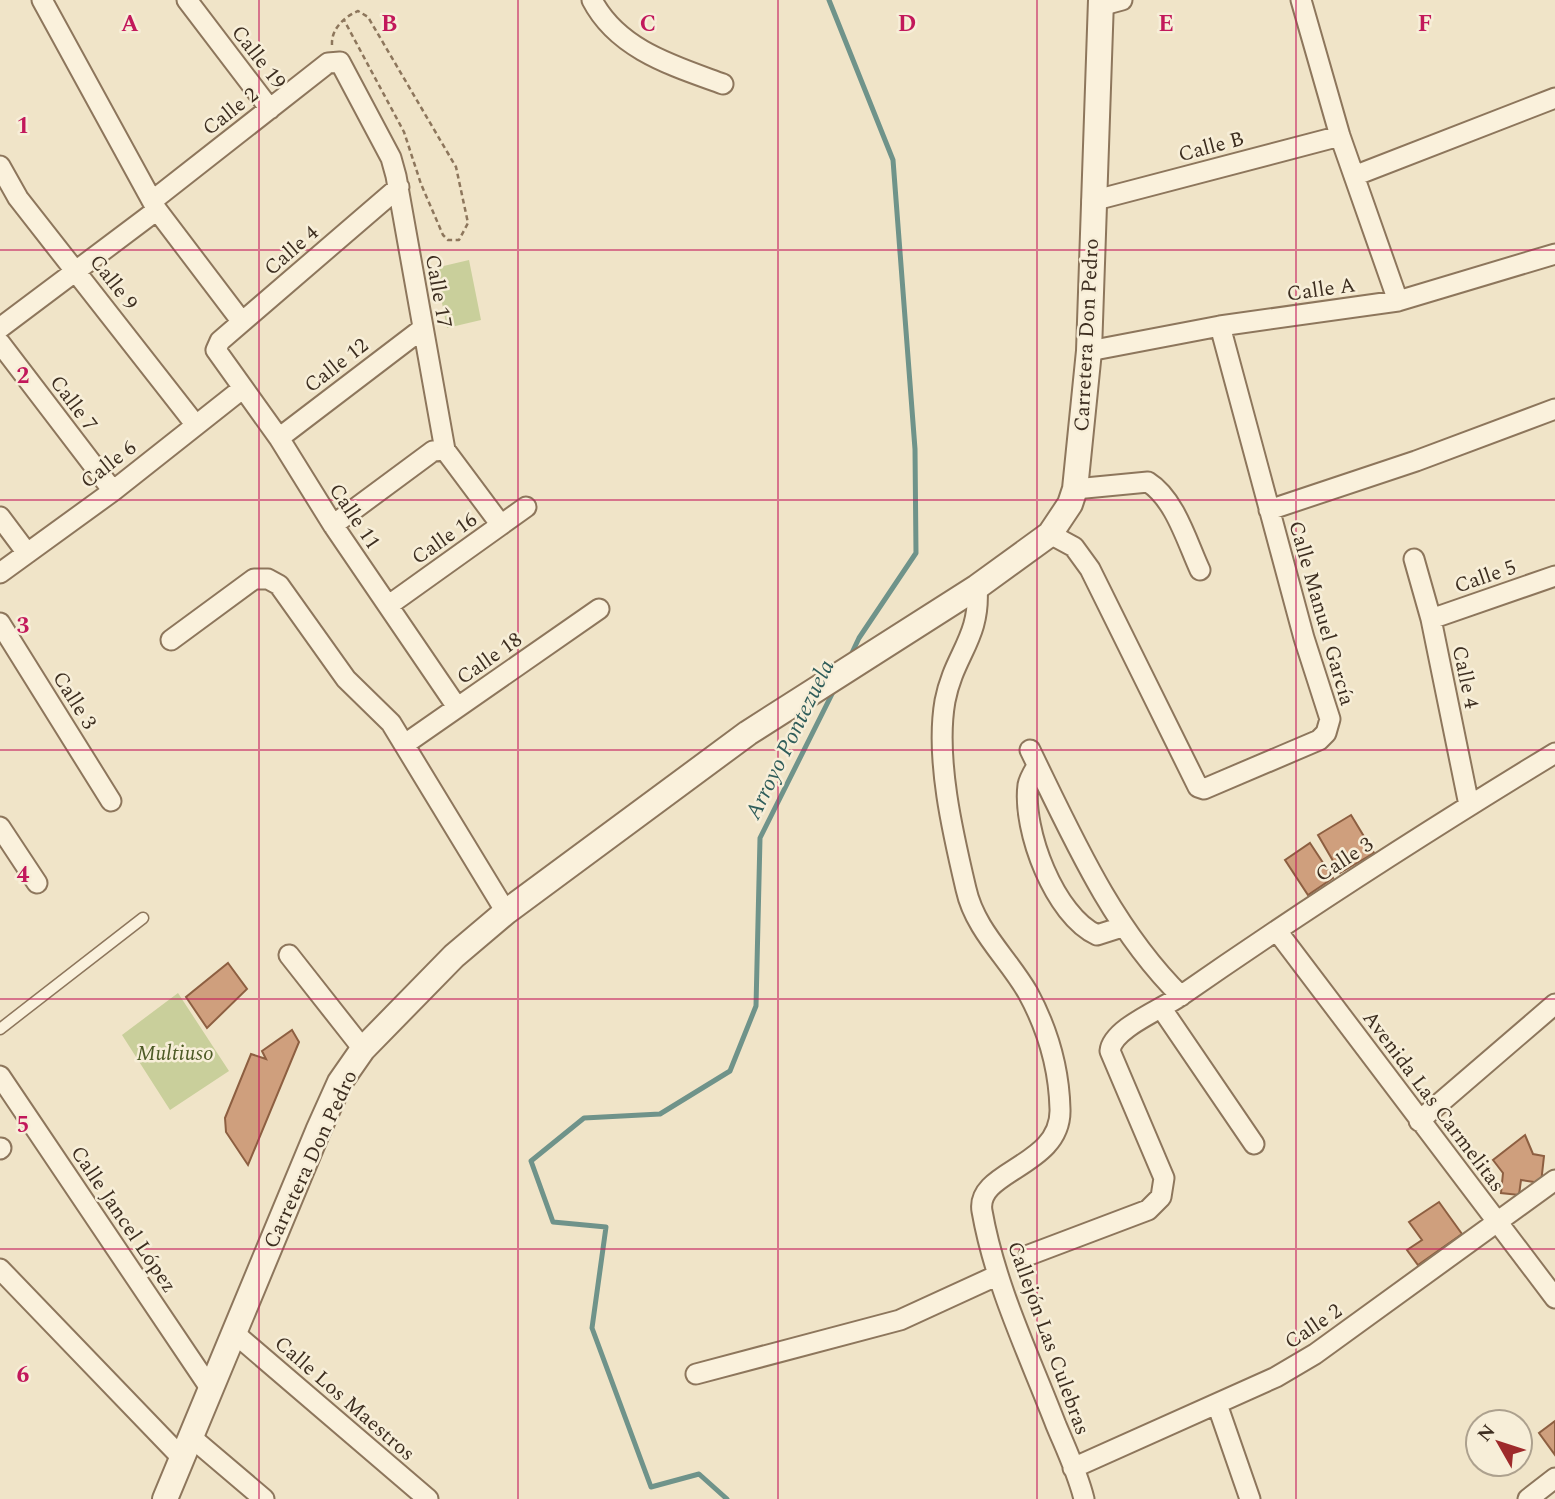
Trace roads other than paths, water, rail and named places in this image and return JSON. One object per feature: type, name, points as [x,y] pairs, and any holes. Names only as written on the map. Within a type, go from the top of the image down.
[{"type":"street","points":[[42,0],[154,205],[242,322]]},
{"type":"street","name":"Calle 19","points":[[187,0],[270,109]]},
{"type":"street","points":[[592,0],[621,38],[667,64],[723,84]]},
{"type":"street","points":[[1301,0],[1340,136],[1398,301]]},
{"type":"street","name":"Carretera Don Pedro","points":[[165,1499],[323,1119],[340,1083],[363,1049],[454,956],[506,912],[748,733],[977,587],[1050,534],[1070,504],[1075,489],[1089,351],[1092,201],[1108,2]]},
{"type":"street","name":"Calle 2","points":[[0,328],[78,272],[270,109],[328,64],[337,61]]},
{"type":"street","name":"Calle 17","points":[[337,61],[343,65],[391,158],[445,450],[501,525]]},
{"type":"street","points":[[1354,176],[1555,98]]},
{"type":"street","name":"Calle B","points":[[1092,201],[1340,136]]},
{"type":"street","name":"Calle 9","points":[[0,166],[18,198],[195,424]]},
{"type":"street","name":"Calle 4","points":[[216,350],[220,341],[398,187]]},
{"type":"street","name":"Calle A","points":[[1089,351],[1220,326],[1398,301],[1555,254]]},
{"type":"street","name":"Calle Manuel García","points":[[1050,534],[1074,547],[1090,569],[1198,787],[1205,789],[1319,740],[1329,725],[1220,326]]},
{"type":"street","name":"Calle 12","points":[[279,438],[422,328]]},
{"type":"street","name":"Calle 7","points":[[0,343],[113,491]]},
{"type":"street","name":"Calle 11","points":[[216,350],[279,438],[333,524],[457,707]]},
{"type":"street","name":"Calle 6","points":[[0,573],[113,491],[242,388]]},
{"type":"street","points":[[1269,510],[1416,461],[1555,409]]},
{"type":"street","points":[[333,524],[433,451],[445,450]]},
{"type":"street","points":[[1075,489],[1148,482],[1157,488],[1174,516],[1200,570]]},
{"type":"street","name":"Calle 16","points":[[389,605],[526,507]]},
{"type":"street","points":[[0,517],[27,553]]},
{"type":"street","name":"Calle 4","points":[[1414,559],[1431,619],[1469,805]]},
{"type":"street","name":"Calle 5","points":[[1431,619],[1555,576]]},
{"type":"street","points":[[171,640],[248,582],[268,579],[283,589],[346,679],[384,716],[405,744],[506,912]]},
{"type":"street","name":"Callejón Las Culebras","points":[[977,587],[979,608],[975,628],[952,674],[945,704],[943,763],[966,893],[988,940],[1027,992],[1050,1043],[1060,1119],[1052,1140],[1034,1158],[992,1183],[985,1192],[981,1207],[998,1275],[1084,1499]]},
{"type":"street","name":"Calle 18","points":[[405,744],[599,609]]},
{"type":"street","name":"Calle 3","points":[[0,623],[110,801]]},
{"type":"street","name":"Calle 3","points":[[1029,1255],[1148,1210],[1161,1197],[1164,1178],[1110,1051],[1111,1042],[1117,1034],[1163,1009],[1469,805],[1555,753]]},
{"type":"street","points":[[1122,927],[1097,935],[1080,927],[1053,890],[1033,836],[1028,783],[1034,758],[1122,927],[1150,965],[1181,996]]},
{"type":"street","points":[[0,827],[37,883]]},
{"type":"street","name":"Avenida Las Carmelitas","points":[[1277,931],[1555,1298]]},
{"type":"street","points":[[289,955],[363,1049]]},
{"type":"street","points":[[1419,1121],[1555,1004]]},
{"type":"street","points":[[1163,1009],[1254,1144]]},
{"type":"street","name":"Calle Jancel López","points":[[0,1076],[210,1388]]},
{"type":"street","name":"Calle 2","points":[[1073,1468],[1276,1377],[1315,1354],[1555,1180]]},
{"type":"street","points":[[0,1269],[186,1447],[264,1499]]},
{"type":"street","points":[[696,1374],[900,1320],[998,1275]]},
{"type":"street","name":"Calle Los Maestros","points":[[233,1332],[428,1499]]},
{"type":"street","points":[[1217,1404],[1250,1499]]},
{"type":"street","points":[[1528,1499],[1555,1478]]},
{"type":"lane","points":[[0,1029],[143,918]]},
{"type":"waterway","name":"Arroyo Pontezuela","points":[[829,0],[893,160],[915,449],[916,553],[859,638],[850,657]]},
{"type":"waterway","name":"Arroyo Pontezuela","points":[[727,1499],[699,1474],[651,1487],[592,1328],[606,1227],[553,1222],[531,1161],[584,1118],[660,1114],[730,1071],[756,1006],[760,838],[835,688]]},
{"type":"park label","name":"Multiuso","points":[[175,1053]]}]
